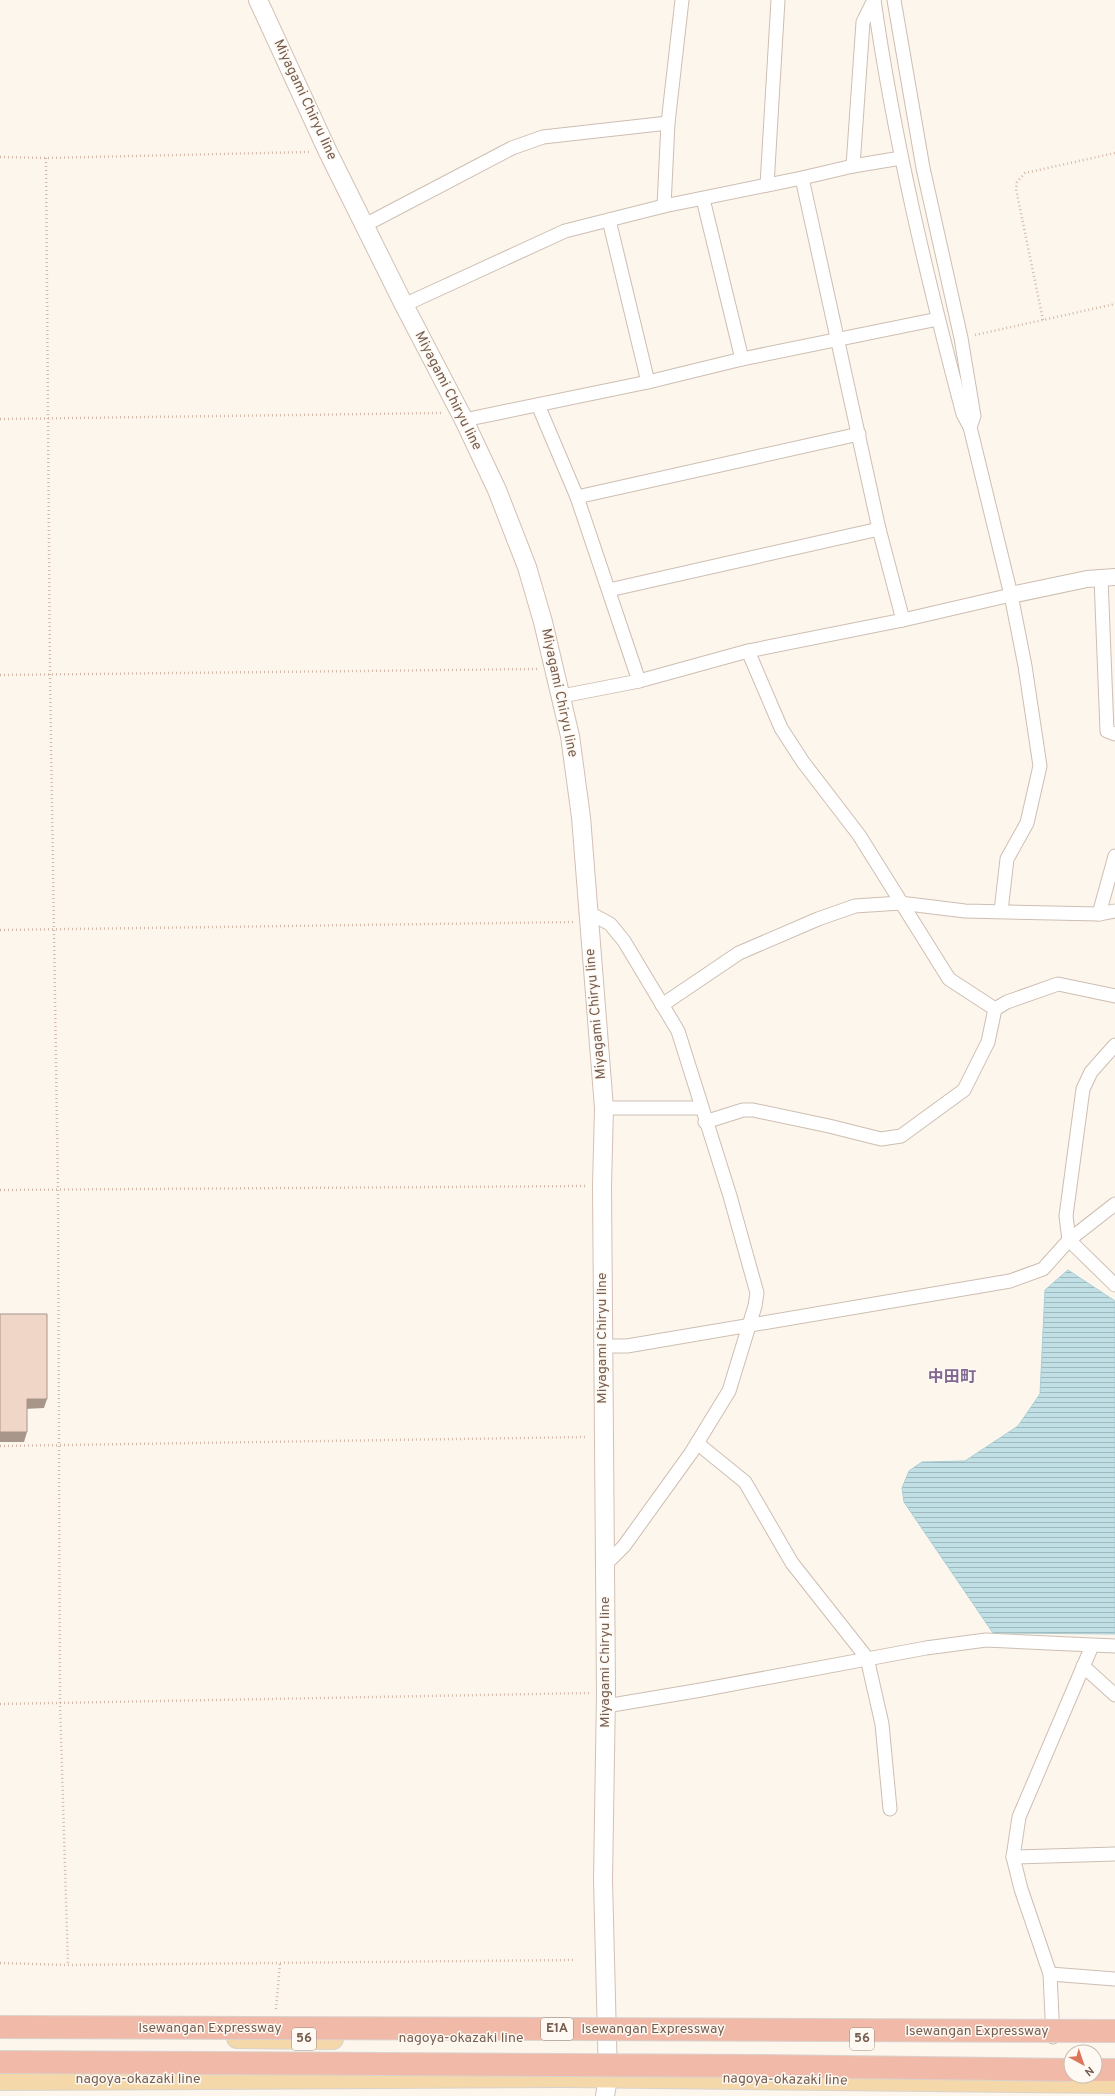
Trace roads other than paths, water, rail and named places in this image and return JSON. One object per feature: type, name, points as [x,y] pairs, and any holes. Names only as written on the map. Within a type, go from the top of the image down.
[{"type":"highway","name":"Isewangan Expressway","points":[[0,2026],[1115,2031]]},
{"type":"highway","points":[[0,2062],[756,2066],[1063,2070]]},
{"type":"highway","points":[[1103,2070],[1115,2070]]},
{"type":"main road","name":"Miyagami Chiryu line","points":[[260,1],[328,152],[404,305],[464,420],[497,490],[527,567],[555,668],[570,736],[581,817],[604,1108],[602,1186],[606,1699],[603,1880],[608,2038],[607,2087]]},
{"type":"main road","name":"nagoya-okazaki line","points":[[0,2026],[274,2039],[608,2038],[1053,2040],[1115,2042]]},
{"type":"main road","name":"nagoya-okazaki line","points":[[0,2080],[607,2087],[1115,2083]]},
{"type":"street","points":[[664,206],[668,123],[682,0]]},
{"type":"street","points":[[767,185],[778,0]]},
{"type":"street","points":[[874,0],[901,158],[938,319],[962,414],[970,427],[1011,595],[1025,666],[1040,766],[1027,822],[1007,859],[1001,911]]},
{"type":"street","points":[[852,166],[863,22],[874,0]]},
{"type":"street","points":[[894,0],[923,168],[961,338],[974,416],[970,427]]},
{"type":"street","points":[[365,225],[512,148],[543,137],[668,123]]},
{"type":"street","points":[[404,305],[565,231],[664,206],[802,178],[852,166],[901,158]]},
{"type":"street","points":[[802,178],[880,529],[903,620]]},
{"type":"street","points":[[703,199],[742,359]]},
{"type":"street","points":[[609,220],[648,382]]},
{"type":"street","points":[[464,420],[648,382],[742,359],[938,319]]},
{"type":"street","points":[[538,405],[577,497],[639,681]]},
{"type":"street","points":[[577,497],[859,434]]},
{"type":"street","points":[[609,590],[880,529]]},
{"type":"street","points":[[562,696],[639,681],[748,651],[903,620],[1087,579],[1108,577],[1109,644],[1107,731],[1115,734]]},
{"type":"street","points":[[748,651],[781,728],[803,762],[859,835],[900,903],[919,929],[949,979],[995,1009]]},
{"type":"street","points":[[1098,914],[1115,856]]},
{"type":"street","points":[[662,1005],[739,953],[818,919],[855,906],[900,903],[965,911],[1098,914],[1115,911]]},
{"type":"street","points":[[588,917],[610,924],[624,941],[678,1031],[701,1108],[730,1196],[757,1293],[755,1306],[729,1391],[697,1443],[624,1546],[605,1566]]},
{"type":"street","points":[[706,1122],[743,1110],[753,1110],[881,1139],[901,1136],[964,1090],[988,1042],[995,1009],[1007,1002],[1058,984],[1115,996]]},
{"type":"street","points":[[1115,1045],[1091,1072],[1083,1089],[1066,1216],[1070,1240],[1115,1285]]},
{"type":"street","points":[[604,1108],[701,1108]]},
{"type":"street","points":[[603,1346],[627,1346],[1010,1281],[1043,1270],[1070,1240],[1115,1204]]},
{"type":"street","points":[[697,1443],[745,1482],[792,1563],[867,1658],[882,1724],[890,1809]]},
{"type":"street","points":[[606,1699],[701,1690],[867,1658],[986,1640],[1115,1646]]},
{"type":"street","points":[[1053,2040],[1050,1974],[1021,1889],[1013,1857],[1020,1817],[1092,1646]]},
{"type":"street","points":[[1083,1666],[1115,1695]]},
{"type":"street","points":[[1013,1857],[1115,1854]]},
{"type":"street","points":[[1050,1974],[1115,1979]]},
{"type":"water","points":[[1068,1270],[1115,1301],[1115,1634],[993,1633],[904,1502],[902,1488],[909,1471],[922,1462],[965,1461],[1018,1426],[1040,1394],[1045,1290]]},
{"type":"district","name":"中田町","points":[[952,1378]]}]
